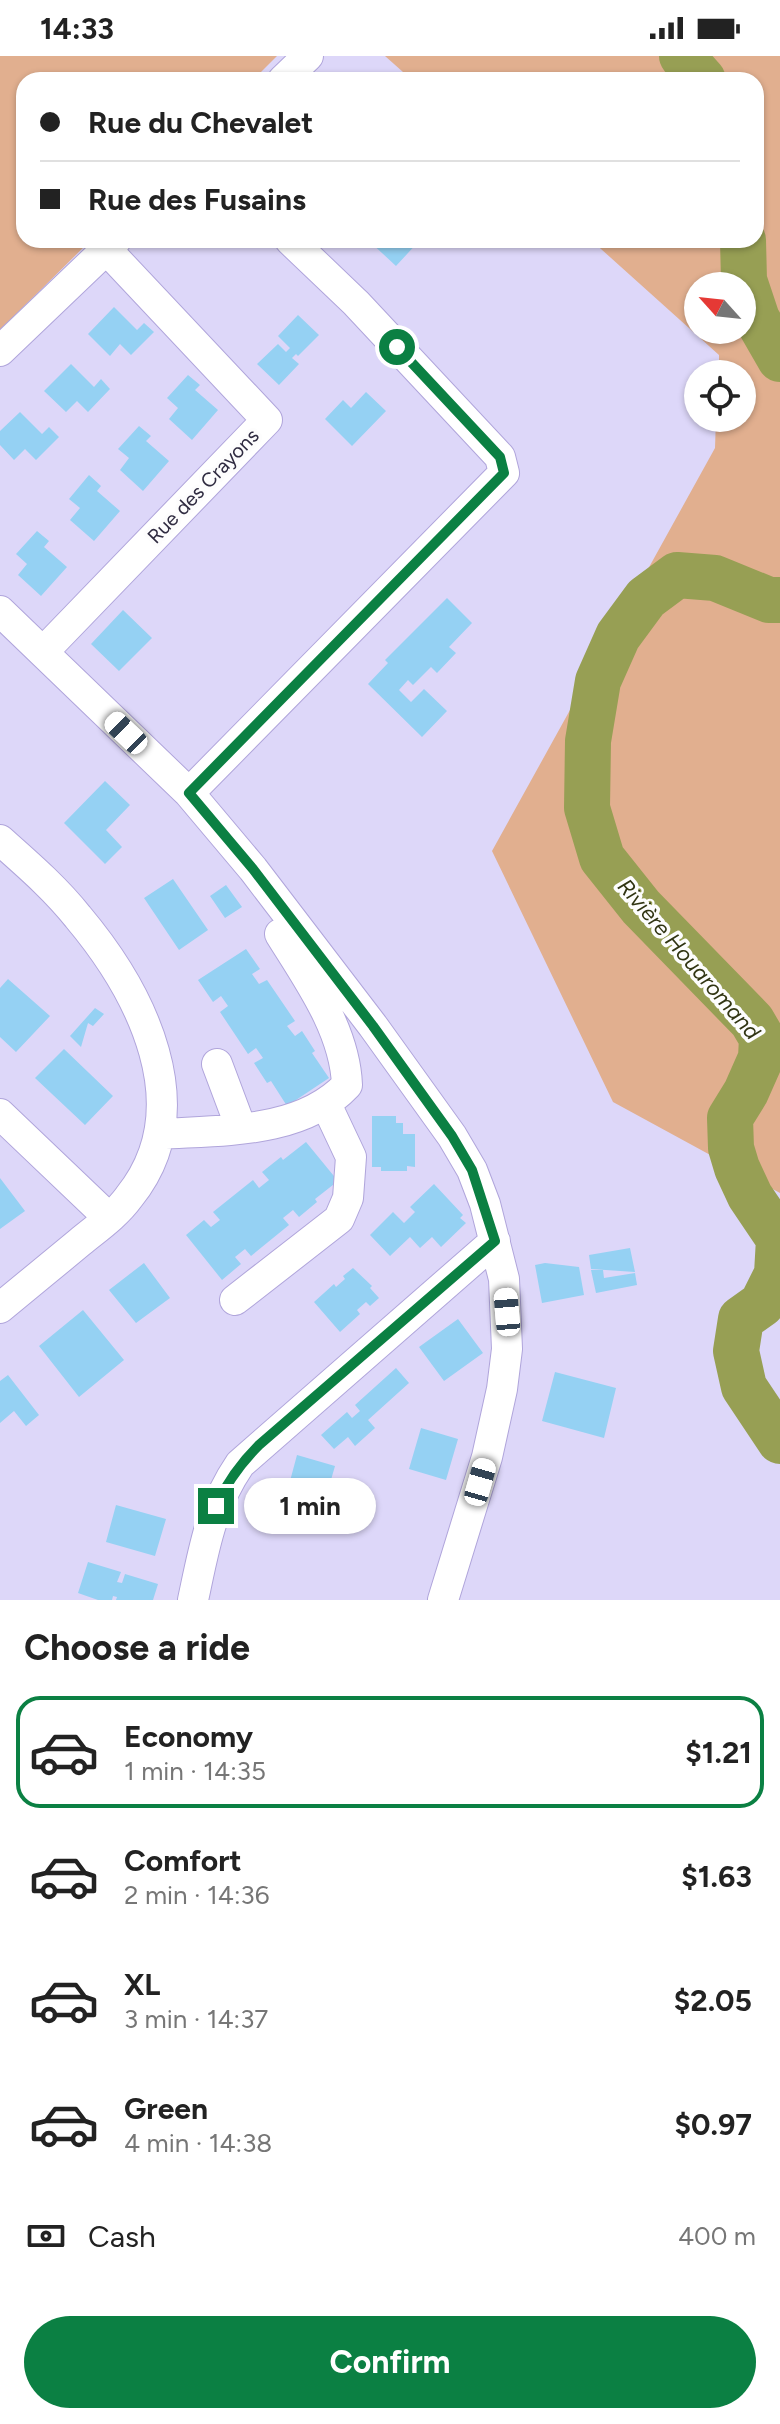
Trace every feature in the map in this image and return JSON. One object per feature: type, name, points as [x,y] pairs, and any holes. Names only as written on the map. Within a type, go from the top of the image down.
[{"type":"street","points":[[291,72],[308,56]]},
{"type":"street","points":[[0,351],[108,248]]},
{"type":"street","name":"Rue des Crayons","points":[[43,652],[267,420],[114,248]]},
{"type":"street","points":[[189,793],[504,473],[500,457],[356,303],[298,248]]},
{"type":"street","points":[[0,611],[189,793],[253,869],[373,1026],[452,1136],[472,1170],[504,1279],[507,1349],[487,1457],[443,1600]]},
{"type":"street","points":[[0,840],[79,917],[130,993],[146,1028],[163,1094],[156,1149],[130,1197],[0,1308]]},
{"type":"street","points":[[160,1134],[241,1128],[302,1116],[334,1099],[347,1085],[346,1067],[336,1033],[280,934]]},
{"type":"street","points":[[217,1064],[241,1128]]},
{"type":"street","points":[[235,1300],[339,1219],[348,1198],[351,1157],[326,1104]]},
{"type":"street","points":[[0,1114],[109,1218]]},
{"type":"street","points":[[193,1600],[216,1506],[224,1487],[240,1464],[495,1241]]},
{"type":"shaded area","points":[[0,56],[277,56],[261,72],[16,72],[16,248],[83,248],[0,330]]},
{"type":"shaded area","points":[[385,56],[780,56],[780,1193],[613,1102],[492,851],[715,448],[716,432],[756,432],[756,360],[719,360],[719,355],[707,344],[756,344],[756,272],[684,272],[684,324],[600,248],[764,248],[764,72],[403,72]]},
{"type":"building","points":[[377,248],[413,248],[396,266]]},
{"type":"building","points":[[114,307],[137,330],[144,323],[154,332],[131,355],[120,344],[110,356],[88,334]]},
{"type":"building","points":[[298,315],[319,335],[292,358],[299,364],[279,385],[257,364],[278,344],[286,352],[290,348],[278,336]]},
{"type":"building","points":[[71,364],[94,387],[101,379],[110,389],[88,412],[77,401],[66,412],[44,391]]},
{"type":"building","points":[[188,375],[200,385],[195,390],[218,410],[192,440],[169,419],[178,408],[167,398]]},
{"type":"building","points":[[366,392],[386,411],[352,446],[325,419],[343,400],[351,408]]},
{"type":"building","points":[[20,412],[42,434],[49,427],[59,437],[36,460],[25,449],[14,460],[0,445],[0,431]]},
{"type":"building","points":[[139,426],[151,436],[146,441],[169,461],[143,491],[120,470],[129,458],[118,449]]},
{"type":"building","points":[[89,475],[101,486],[97,491],[120,511],[94,541],[70,520],[80,508],[69,499]]},
{"type":"building","points":[[37,531],[49,541],[44,547],[67,567],[41,596],[18,575],[27,564],[16,554]]},
{"type":"building","points":[[447,598],[472,623],[449,647],[456,653],[437,673],[431,667],[413,685],[408,680],[399,690],[411,702],[424,689],[447,711],[422,737],[368,684],[388,663],[385,660]]},
{"type":"building","points":[[123,610],[152,638],[119,671],[91,644]]},
{"type":"building","points":[[105,781],[130,805],[106,830],[122,847],[105,864],[64,823]]},
{"type":"building","points":[[173,879],[208,930],[179,950],[144,898]]},
{"type":"building","points":[[226,885],[242,907],[225,918],[210,896]]},
{"type":"building","points":[[246,949],[260,969],[252,974],[259,984],[267,980],[295,1021],[287,1026],[295,1036],[302,1031],[329,1078],[287,1106],[271,1081],[267,1083],[254,1063],[263,1058],[256,1048],[248,1054],[220,1012],[228,1006],[221,996],[213,1002],[198,980]]},
{"type":"building","points":[[8,979],[50,1016],[16,1052],[0,1037],[0,988]]},
{"type":"building","points":[[95,1008],[104,1014],[93,1026],[88,1023],[81,1047],[70,1036]]},
{"type":"building","points":[[64,1049],[113,1096],[85,1125],[35,1078]]},
{"type":"building","points":[[372,1116],[396,1116],[396,1123],[403,1123],[403,1134],[415,1134],[415,1167],[407,1166],[407,1171],[381,1171],[381,1167],[372,1167]]},
{"type":"building","points":[[306,1142],[338,1181],[299,1217],[293,1210],[283,1218],[289,1225],[251,1256],[245,1249],[235,1257],[241,1264],[222,1280],[186,1235],[204,1220],[211,1227],[220,1220],[213,1212],[253,1180],[259,1188],[269,1180],[262,1172]]},
{"type":"building","points":[[0,1178],[25,1211],[0,1229]]},
{"type":"building","points":[[434,1184],[463,1215],[460,1218],[466,1223],[441,1247],[432,1237],[420,1248],[410,1237],[390,1256],[370,1235],[393,1212],[404,1223],[415,1212],[410,1207]]},
{"type":"building","points":[[630,1248],[635,1272],[591,1269],[589,1255]]},
{"type":"building","points":[[144,1263],[170,1298],[136,1323],[109,1290]]},
{"type":"building","points":[[545,1263],[579,1267],[584,1295],[542,1303],[535,1265]]},
{"type":"building","points":[[353,1268],[372,1286],[370,1288],[379,1298],[370,1306],[366,1302],[357,1310],[360,1314],[340,1332],[314,1302],[334,1284],[336,1287]]},
{"type":"building","points":[[591,1270],[603,1270],[604,1278],[635,1273],[637,1285],[596,1293]]},
{"type":"building","points":[[83,1310],[124,1360],[79,1397],[39,1346]]},
{"type":"building","points":[[458,1319],[483,1353],[444,1381],[419,1347]]},
{"type":"building","points":[[396,1368],[409,1383],[368,1420],[375,1428],[355,1446],[348,1437],[334,1449],[321,1435],[347,1412],[352,1418],[360,1411],[355,1405]]},
{"type":"building","points":[[555,1372],[616,1388],[604,1438],[542,1421]]},
{"type":"building","points":[[8,1375],[39,1415],[26,1426],[14,1411],[0,1423],[0,1381]]},
{"type":"building","points":[[421,1428],[458,1439],[446,1480],[409,1469]]},
{"type":"building","points":[[297,1455],[335,1466],[320,1518],[283,1507]]},
{"type":"building","points":[[116,1505],[166,1519],[155,1556],[106,1542]]},
{"type":"building","points":[[88,1562],[121,1572],[117,1582],[122,1583],[125,1574],[158,1584],[153,1600],[116,1600],[117,1597],[113,1596],[112,1600],[98,1600],[78,1593]]},
{"type":"waterway","name":"Rivière Houaromand","points":[[682,56],[696,72]]},
{"type":"waterway","name":"Rivière Houaromand","points":[[743,248],[744,280],[757,319],[780,359]]},
{"type":"waterway","name":"Rivière Houaromand","points":[[780,600],[769,600],[715,578],[677,575],[646,598],[618,636],[598,681],[588,741],[587,808],[602,858],[641,907],[752,1021],[762,1038],[761,1058],[730,1118],[731,1148],[750,1196],[779,1239],[777,1274],[762,1304],[741,1319],[736,1351],[744,1387],[780,1441]]},
{"type":"route","points":[[216,1506],[224,1487],[240,1464],[259,1445],[495,1241],[472,1170],[452,1136],[253,869],[189,793],[504,473],[500,457],[397,347]]}]
